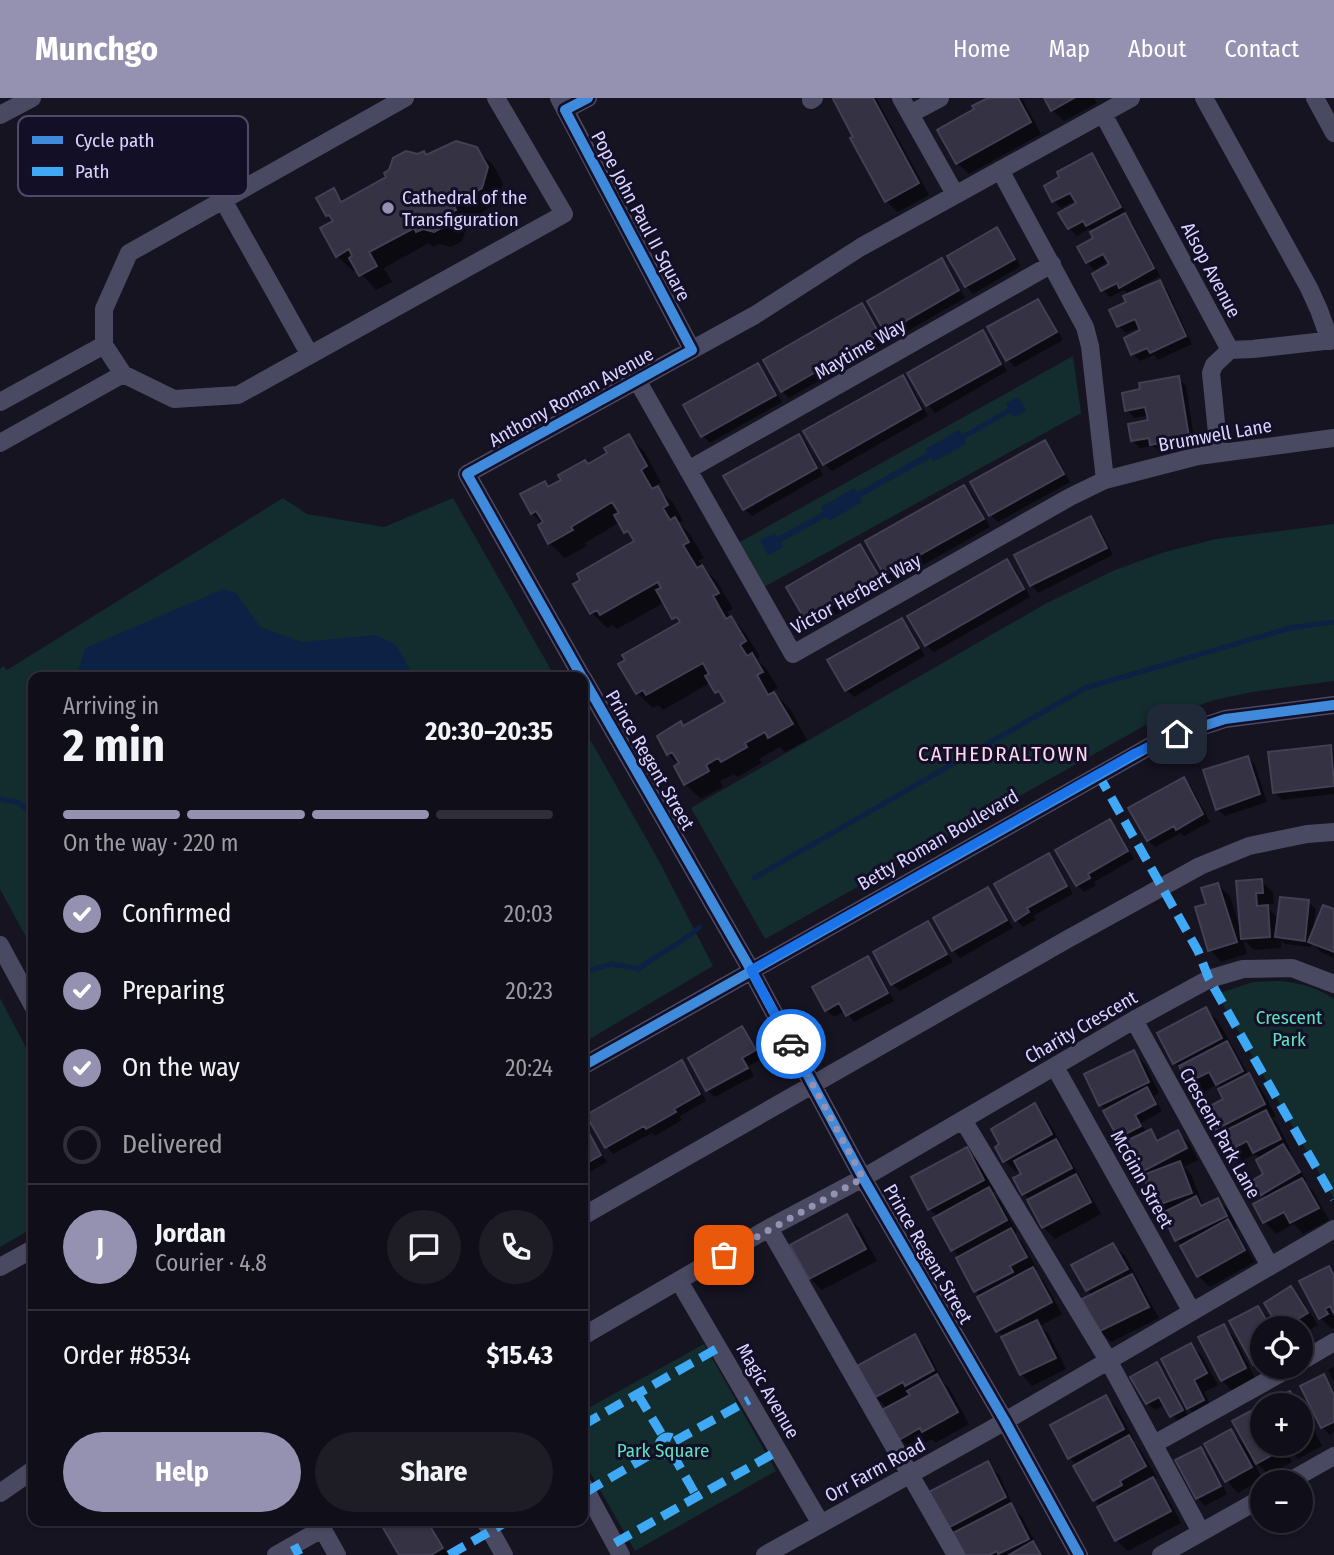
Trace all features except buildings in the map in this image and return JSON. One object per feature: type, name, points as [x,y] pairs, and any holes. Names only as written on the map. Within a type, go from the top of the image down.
[{"type":"street","points":[[0,115],[32,98]]},
{"type":"street","points":[[248,187],[405,98]]},
{"type":"street","points":[[232,196],[129,253],[104,309],[104,345],[123,374],[173,398],[238,395],[564,214],[496,98]]},
{"type":"street","points":[[562,104],[588,98]]},
{"type":"street","points":[[901,98],[955,194]]},
{"type":"street","points":[[911,114],[940,98]]},
{"type":"street","name":"Anthony Roman Avenue","points":[[467,474],[692,351],[755,315],[861,247],[1131,98]]},
{"type":"street","points":[[1204,98],[1309,288],[1332,341],[1230,350]]},
{"type":"street","points":[[1315,98],[1334,133]]},
{"type":"street","name":"Pope John Paul II Square","points":[[562,104],[692,351]]},
{"type":"street","name":"Alsop Avenue","points":[[1102,114],[1230,350],[1214,365],[1211,373],[1219,453]]},
{"type":"street","points":[[1000,170],[1085,327],[1090,345],[1105,480]]},
{"type":"street","points":[[223,201],[310,355]]},
{"type":"street","name":"Maytime Way","points":[[688,470],[1052,264]]},
{"type":"street","points":[[0,402],[104,345]]},
{"type":"street","points":[[0,443],[123,374]]},
{"type":"street","name":"Victor Herbert Way","points":[[637,380],[793,654],[1070,497],[1105,480]]},
{"type":"street","name":"Brumwell Lane","points":[[1105,480],[1198,456],[1334,438]]},
{"type":"street","name":"Prince Regent Street","points":[[467,474],[580,672]]},
{"type":"street","name":"Prince Regent Street","points":[[588,687],[751,970],[863,1178],[1005,1421],[1079,1555]]},
{"type":"street","name":"Betty Roman Boulevard","points":[[588,1063],[1161,740],[1225,719],[1334,705]]},
{"type":"street","points":[[588,1213],[1200,866],[1249,846],[1307,834],[1334,832]]},
{"type":"street","points":[[0,945],[28,997]]},
{"type":"street","name":"Charity Crescent","points":[[588,1333],[1209,979],[1243,969],[1292,968],[1334,984]]},
{"type":"street","name":"Crescent Park Lane","points":[[1134,1020],[1270,1266]]},
{"type":"street","name":"McGinn Street","points":[[1055,1067],[1192,1312]]},
{"type":"street","points":[[962,1120],[1108,1360],[1201,1532]]},
{"type":"street","points":[[769,1228],[956,1555]]},
{"type":"street","points":[[1005,1421],[1334,1229]]},
{"type":"street","points":[[0,1267],[28,1252]]},
{"type":"street","name":"Magic Avenue","points":[[678,1281],[821,1524]]},
{"type":"street","points":[[1313,1354],[1334,1342]]},
{"type":"street","points":[[1154,1444],[1270,1379]]},
{"type":"street","name":"Orr Farm Road","points":[[765,1555],[1005,1421]]},
{"type":"street","points":[[1309,1470],[1334,1456]]},
{"type":"street","points":[[0,1493],[28,1473]]},
{"type":"street","points":[[588,1494],[621,1555]]},
{"type":"street","points":[[1161,1555],[1250,1505]]},
{"type":"street","points":[[276,1555],[319,1526]]},
{"type":"street","points":[[321,1526],[337,1555]]},
{"type":"street","points":[[488,1526],[504,1555]]},
{"type":"green space","points":[[1073,356],[1081,413],[764,587],[738,543]]},
{"type":"green space","points":[[283,498],[307,514],[384,527],[453,498],[552,672],[28,672],[28,941],[0,889],[0,669],[3,666],[7,670]]},
{"type":"green space","points":[[1334,524],[1334,681],[1214,700],[1144,726],[765,939],[691,808],[1045,604],[1115,570],[1165,552],[1216,539]]},
{"type":"green space","points":[[588,736],[659,861],[713,966],[588,1040]]},
{"type":"green space","name":"Crescent Park","points":[[1279,981],[1308,986],[1334,999],[1334,1199],[1217,994],[1253,982]]},
{"type":"green space","points":[[0,998],[28,1051],[28,1231],[0,1247]]},
{"type":"green space","name":"Park Square","points":[[704,1344],[776,1471],[635,1551],[588,1469],[588,1408]]},
{"type":"water","points":[[1018,397],[1026,411],[1014,417],[1010,413],[964,439],[966,444],[933,462],[931,458],[860,497],[862,502],[829,521],[826,517],[781,542],[783,547],[768,555],[760,540],[774,533],[778,537],[823,512],[821,507],[854,488],[858,492],[927,453],[925,449],[959,430],[962,435],[1008,408],[1006,403]]},
{"type":"water","points":[[224,589],[236,593],[260,627],[302,642],[376,635],[396,645],[411,672],[81,672],[79,669],[85,648]]},
{"type":"waterway","points":[[754,878],[1085,688],[1290,628],[1334,622]]},
{"type":"waterway","points":[[0,799],[17,802],[28,810]]},
{"type":"waterway","points":[[588,971],[612,964],[639,969],[700,927]]},
{"type":"marked path","points":[[1098,774],[1198,951],[1209,979],[1334,1199]]},
{"type":"marked path","points":[[588,1422],[718,1348]]},
{"type":"marked path","points":[[638,1395],[664,1438]]},
{"type":"marked path","points":[[675,1441],[749,1400]]},
{"type":"marked path","points":[[668,1437],[674,1440],[677,1446],[674,1452],[668,1455],[662,1452],[659,1446],[662,1440],[668,1437]]},
{"type":"marked path","points":[[588,1491],[660,1449]]},
{"type":"marked path","points":[[615,1543],[778,1451]]},
{"type":"marked path","points":[[672,1453],[697,1497]]},
{"type":"marked path","points":[[449,1555],[499,1526]]},
{"type":"marked path","points":[[294,1545],[299,1555]]},
{"type":"cycle path","points":[[579,672],[467,474],[692,350],[565,110],[588,98]]},
{"type":"cycle path","points":[[588,687],[751,970],[863,1178],[1005,1421],[1079,1555]]},
{"type":"cycle path","points":[[588,1063],[1161,740],[1225,719],[1334,705]]},
{"type":"way so far","points":[[724,1255],[863,1178],[791,1044]]},
{"type":"place","name":"Cathedral of the Transfiguration","points":[[388,208]]},
{"type":"district","name":"CATHEDRALTOWN","points":[[1004,754]]},
{"type":"route","points":[[791,1044],[751,970],[1135,753],[1177,734]]}]
